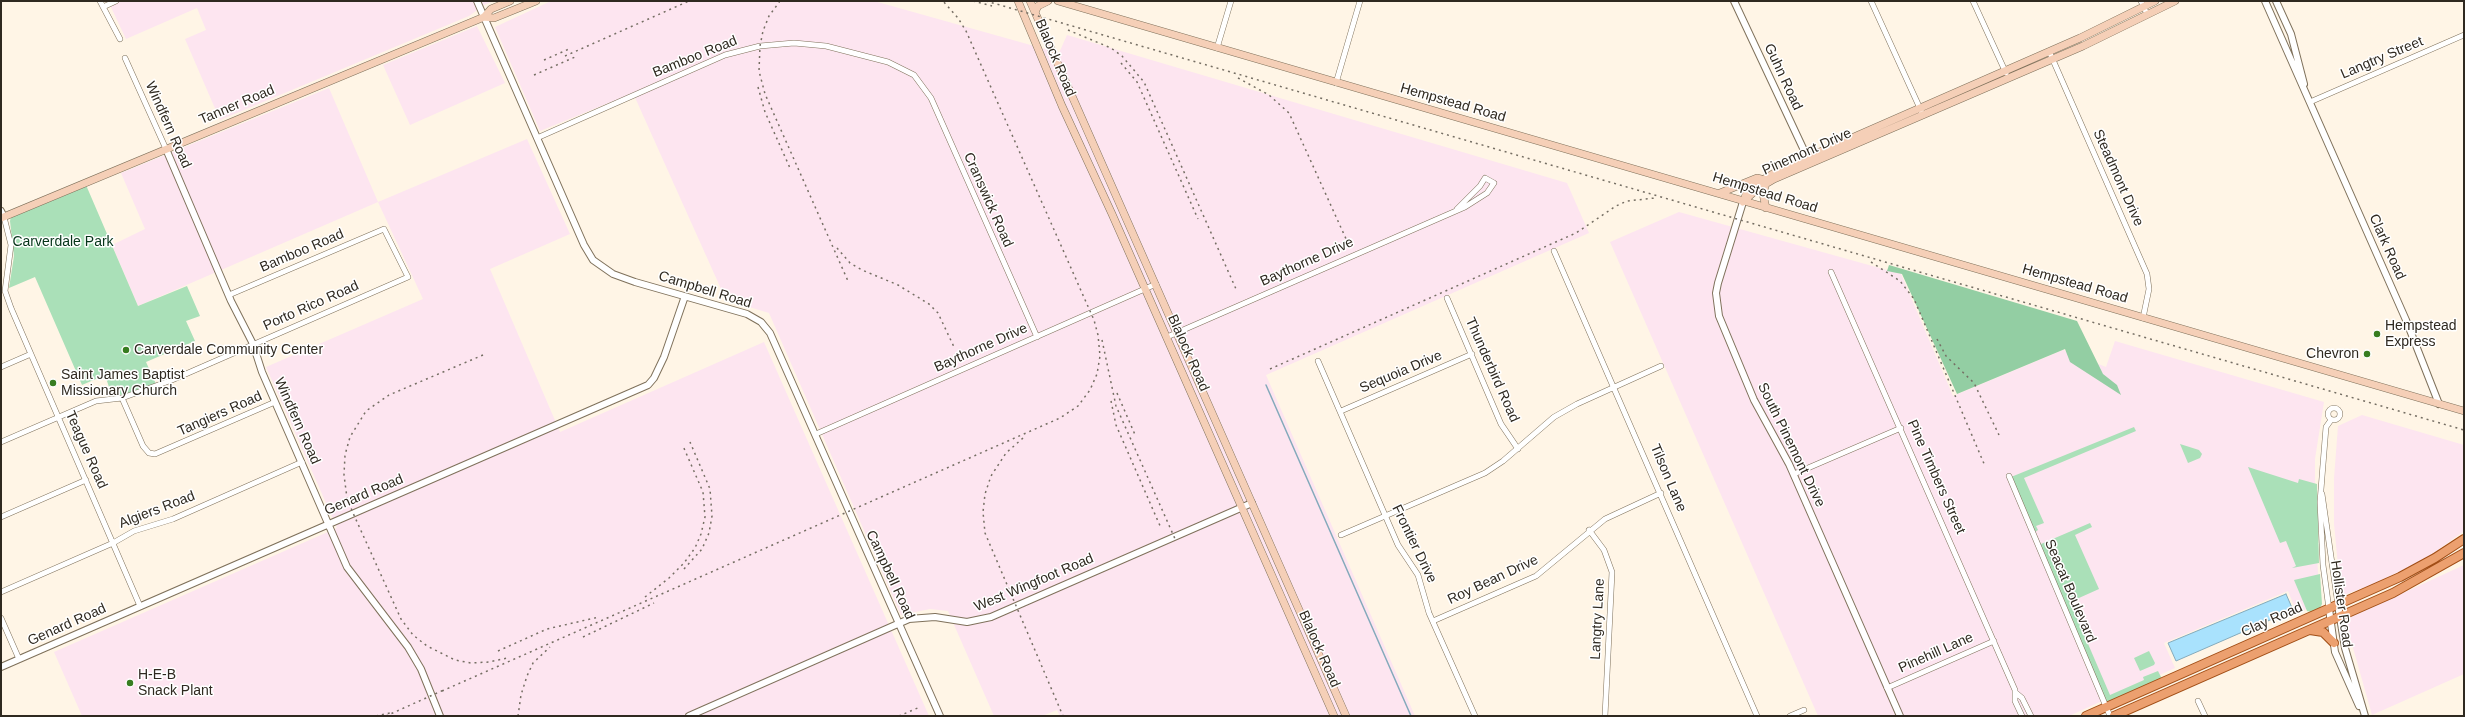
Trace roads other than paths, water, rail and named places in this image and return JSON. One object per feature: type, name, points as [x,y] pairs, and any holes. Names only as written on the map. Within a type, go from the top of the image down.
[{"type":"main road","points":[[484,17],[492,9],[510,1]]},
{"type":"main road","points":[[484,17],[494,18],[536,1]]},
{"type":"main road","name":"Blalock Road","points":[[1018,1],[1045,67],[1167,337],[1334,716]]},
{"type":"main road","name":"Blalock Road","points":[[1030,1],[1088,136],[1123,209],[1346,716]]},
{"type":"main road","points":[[1035,12],[1038,6],[1048,1]]},
{"type":"main road","name":"Hempstead Road","points":[[1058,1],[2464,411]]},
{"type":"main road","name":"Pinemont Drive","points":[[1744,202],[1764,181],[1920,108],[2049,51],[2142,4],[2155,1]]},
{"type":"main road","name":"Pinemont Drive","points":[[1809,160],[1923,115],[2053,59],[2175,1]]},
{"type":"main road","name":"Tanner Road","points":[[2,215],[166,149],[484,17]]},
{"type":"main road","points":[[1045,67],[1056,62]]},
{"type":"main road","points":[[1078,140],[1088,136]]},
{"type":"main road","points":[[1720,193],[1757,178],[1764,181],[1763,194],[1766,208]]},
{"type":"main road","points":[[1112,214],[1123,209]]},
{"type":"main road","points":[[1202,419],[1213,414]]},
{"type":"main road","name":"Clay Road","points":[[2086,716],[2400,577],[2435,558],[2464,538]]},
{"type":"main road","name":"Clay Road","points":[[2114,716],[2392,593],[2442,567],[2464,553]]},
{"type":"main road","points":[[2435,558],[2442,567]]},
{"type":"main road","points":[[1268,568],[1279,563]]},
{"type":"main road","points":[[1296,630],[1307,626]]},
{"type":"main road","points":[[2307,630],[2323,632],[2334,643]]},
{"type":"main road","points":[[2257,641],[2261,650]]},
{"type":"main road","points":[[2169,680],[2174,690]]},
{"type":"main road","points":[[1324,693],[1334,689]]},
{"type":"street","points":[[100,1],[120,39]]},
{"type":"street","points":[[103,6],[116,1]]},
{"type":"street","name":"Campbell Road","points":[[476,1],[584,246],[593,260],[613,274],[747,314],[760,322],[773,338],[940,716]]},
{"type":"street","points":[[1217,48],[1231,1]]},
{"type":"street","points":[[1336,83],[1360,1]]},
{"type":"street","name":"Guhn Road","points":[[1734,1],[1809,160]]},
{"type":"street","points":[[1871,1],[1923,115]]},
{"type":"street","points":[[1973,1],[2008,78]]},
{"type":"street","name":"Clark Road","points":[[2265,1],[2406,320],[2438,404]]},
{"type":"street","name":"Clark Road","points":[[2276,1],[2291,34],[2310,102]]},
{"type":"street","points":[[2142,4],[2147,14]]},
{"type":"street","name":"Langtry Street","points":[[2310,102],[2464,35]]},
{"type":"street","name":"Bamboo Road","points":[[537,138],[725,55],[760,46],[794,43],[826,46],[888,62],[914,75]]},
{"type":"street","name":"Steadmont Drive","points":[[2049,51],[2147,274],[2149,289],[2143,318]]},
{"type":"street","name":"Windfern Road","points":[[125,58],[229,295],[253,344],[275,402],[328,524],[355,580],[402,638],[421,669],[440,716]]},
{"type":"street","name":"Cranswick Road","points":[[914,75],[931,98],[1037,337]]},
{"type":"street","name":"Baythorne Drive","points":[[1167,337],[1476,201],[1487,193],[1494,183],[1485,178],[1480,186],[1457,209]]},
{"type":"street","name":"South Pinemont Drive","points":[[1744,202],[1718,283],[1716,293],[1719,316],[1754,400],[1779,442],[1794,474],[1900,716]]},
{"type":"street","name":"Teague Road","points":[[2,215],[10,245],[3,291],[140,606]]},
{"type":"street","name":"Bamboo Road","points":[[229,295],[384,229]]},
{"type":"street","name":"Porto Rico Road","points":[[1,442],[96,401],[122,398],[179,377],[408,277],[384,229]]},
{"type":"street","name":"Tilson Lane","points":[[1554,251],[1615,387],[1758,716]]},
{"type":"street","name":"Pine Timbers Street","points":[[1830,272],[1901,428],[2016,693],[2022,698],[2031,716]]},
{"type":"street","name":"Baythorne Drive","points":[[816,434],[1156,284]]},
{"type":"street","name":"Genard Road","points":[[1,667],[648,385],[654,378],[664,357],[685,296]]},
{"type":"street","name":"Thunderbird Road","points":[[1447,298],[1501,424],[1518,449]]},
{"type":"street","points":[[1,367],[31,354]]},
{"type":"street","name":"Sequoia Drive","points":[[1341,411],[1472,354]]},
{"type":"street","name":"Frontier Drive","points":[[1318,361],[1404,556],[1418,575],[1433,621],[1475,716]]},
{"type":"street","points":[[1341,535],[1485,473],[1518,449],[1554,417],[1661,366]]},
{"type":"street","name":"Tangiers Road","points":[[122,398],[146,450],[155,454],[275,402]]},
{"type":"street","name":"Hollister Road","points":[[2331,420],[2326,427],[2321,489],[2321,543],[2334,643],[2343,670],[2365,716]]},
{"type":"street","points":[[1794,474],[1901,428]]},
{"type":"street","name":"Algiers Road","points":[[1,592],[113,543],[134,531],[173,519],[302,462]]},
{"type":"street","name":"Seacat Boulevard","points":[[2009,476],[2110,716]]},
{"type":"street","points":[[1,517],[86,480]]},
{"type":"street","name":"Hollister Road","points":[[2321,489],[2345,648],[2352,667],[2365,716]]},
{"type":"street","name":"Roy Bean Drive","points":[[1433,621],[1536,576],[1553,564],[1589,530],[1615,513],[1661,493]]},
{"type":"street","name":"West Wingfoot Road","points":[[689,716],[914,617],[927,616],[967,622],[985,619],[1252,503]]},
{"type":"street","name":"Langtry Lane","points":[[1589,530],[1604,550],[1612,572],[1605,716]]},
{"type":"street","points":[[2321,543],[2330,542]]},
{"type":"street","points":[[1,618],[19,659]]},
{"type":"street","name":"Pinehill Lane","points":[[1887,688],[1994,641]]},
{"type":"street","points":[[2343,670],[2352,667]]},
{"type":"street","name":"Pine Timbers Street","points":[[2016,693],[2015,701],[2022,716]]},
{"type":"street","points":[[2198,701],[2205,716]]},
{"type":"street","points":[[1790,716],[1804,710]]},
{"type":"water","points":[[2286,594],[2293,610],[2176,661],[2168,643]]},
{"type":"waterway","points":[[1266,385],[1411,716]]},
{"type":"railway","points":[[565,56],[689,1]]},
{"type":"railway","points":[[780,1],[769,16],[763,31],[760,46],[759,71],[765,94],[848,281]]},
{"type":"railway","points":[[442,691],[1060,418],[1078,406],[1090,390],[1097,374],[1100,356],[1098,335],[1094,320],[966,31],[958,18],[943,1]]},
{"type":"railway","points":[[973,1],[992,6]]},
{"type":"railway","points":[[986,1],[2464,430]]},
{"type":"railway","points":[[1068,30],[1111,48],[1122,56],[1144,82],[1236,289]]},
{"type":"railway","points":[[544,60],[569,49]]},
{"type":"railway","points":[[534,75],[575,57]]},
{"type":"railway","points":[[1121,63],[1137,82],[1198,219]]},
{"type":"railway","points":[[1238,78],[1269,95],[1289,113],[1347,241]]},
{"type":"railway","points":[[758,87],[765,112],[790,168]]},
{"type":"railway","points":[[1270,369],[1576,233],[1616,206],[1627,201],[1655,198]]},
{"type":"railway","points":[[837,248],[850,263],[862,270],[898,285],[929,304],[938,313],[954,347]]},
{"type":"railway","points":[[1871,262],[1900,281],[1914,299],[1985,466]]},
{"type":"railway","points":[[1937,339],[1946,356],[1974,383],[1999,435]]},
{"type":"railway","points":[[1102,340],[1116,406],[1176,541]]},
{"type":"railway","points":[[483,355],[389,395],[366,411],[350,437],[345,455],[344,475],[347,498],[353,513],[401,619],[413,635],[427,646],[455,660],[471,663],[489,662],[507,658]]},
{"type":"railway","points":[[1117,393],[1136,437]]},
{"type":"railway","points":[[1111,401],[1116,425],[1161,528]]},
{"type":"railway","points":[[1023,438],[1006,453],[991,476],[985,494],[983,512],[985,533],[1063,716]]},
{"type":"railway","points":[[684,569],[702,549],[709,533],[712,516],[710,489],[690,442]]},
{"type":"railway","points":[[645,597],[669,578],[684,563],[695,548],[701,534],[705,517],[703,492],[683,446]]},
{"type":"railway","points":[[583,637],[654,603]]},
{"type":"railway","points":[[498,651],[547,629],[599,617]]},
{"type":"railway","points":[[518,716],[521,695],[533,663],[550,647]]},
{"type":"railway","points":[[386,716],[446,689]]},
{"type":"railway","points":[[899,716],[920,707]]},
{"type":"railway","points":[[376,716],[390,713]]},
{"type":"place","name":"Hempstead Express","points":[[2377,334]]},
{"type":"place","name":"Carverdale Community Center","points":[[126,350]]},
{"type":"place","name":"Chevron","points":[[2367,354]]},
{"type":"place","name":"Saint James Baptist Missionary Church","points":[[53,383]]},
{"type":"place","name":"H-E-B Snack Plant","points":[[130,683]]},
{"type":"park label","name":"Carverdale Park","points":[[63,242]]}]
